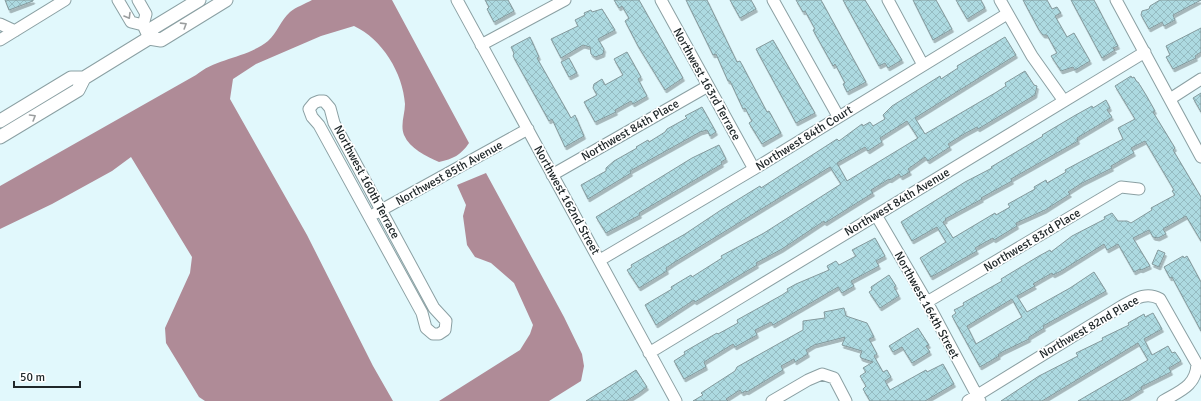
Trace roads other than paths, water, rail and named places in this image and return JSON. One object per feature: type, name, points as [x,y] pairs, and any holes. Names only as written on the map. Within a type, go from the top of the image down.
[{"type":"street","points":[[0,40],[65,0]]},
{"type":"street","points":[[118,0],[131,22],[143,25]]},
{"type":"street","points":[[138,0],[146,14],[143,25],[149,38]]},
{"type":"street","points":[[0,121],[71,78],[84,78],[149,38],[153,28],[199,0]]},
{"type":"street","points":[[149,38],[161,40],[226,0]]},
{"type":"street","name":"Northwest 162nd Street","points":[[457,0],[600,260],[674,400]]},
{"type":"street","points":[[482,45],[565,0]]},
{"type":"street","name":"Northwest 163rd Terrace","points":[[661,0],[754,168]]},
{"type":"street","points":[[773,0],[838,116]]},
{"type":"street","points":[[888,0],[923,65]]},
{"type":"street","points":[[1000,0],[1032,56],[1064,101]]},
{"type":"street","points":[[1119,1],[1201,157]]},
{"type":"street","name":"Northwest 84th Court","points":[[600,260],[1007,14]]},
{"type":"street","points":[[0,24],[15,31]]},
{"type":"street","name":"Northwest 84th Avenue","points":[[649,353],[1145,52]]},
{"type":"street","points":[[0,137],[78,90],[84,78]]},
{"type":"street","points":[[1170,99],[1201,79]]},
{"type":"street","name":"Northwest 84th Place","points":[[552,175],[708,86]]},
{"type":"street","name":"Northwest 160th Terrace","points":[[324,101],[330,108],[334,123],[382,210],[434,308],[446,321],[445,330],[439,334],[433,334],[426,328],[422,313],[370,216],[319,125],[312,117],[309,109],[314,103],[324,101]]},
{"type":"street","name":"Northwest 85th Avenue","points":[[370,216],[528,129]]},
{"type":"street","name":"Northwest 83rd Place","points":[[927,302],[1121,187],[1139,189]]},
{"type":"street","name":"Northwest 164th Street","points":[[876,214],[927,302],[975,399]]},
{"type":"street","name":"Northwest 82nd Place","points":[[975,399],[1017,369],[1122,306],[1140,296],[1153,295],[1160,299],[1197,364],[1196,376],[1191,383],[1163,401]]},
{"type":"street","points":[[772,401],[808,380],[822,374],[834,378],[846,401]]}]
